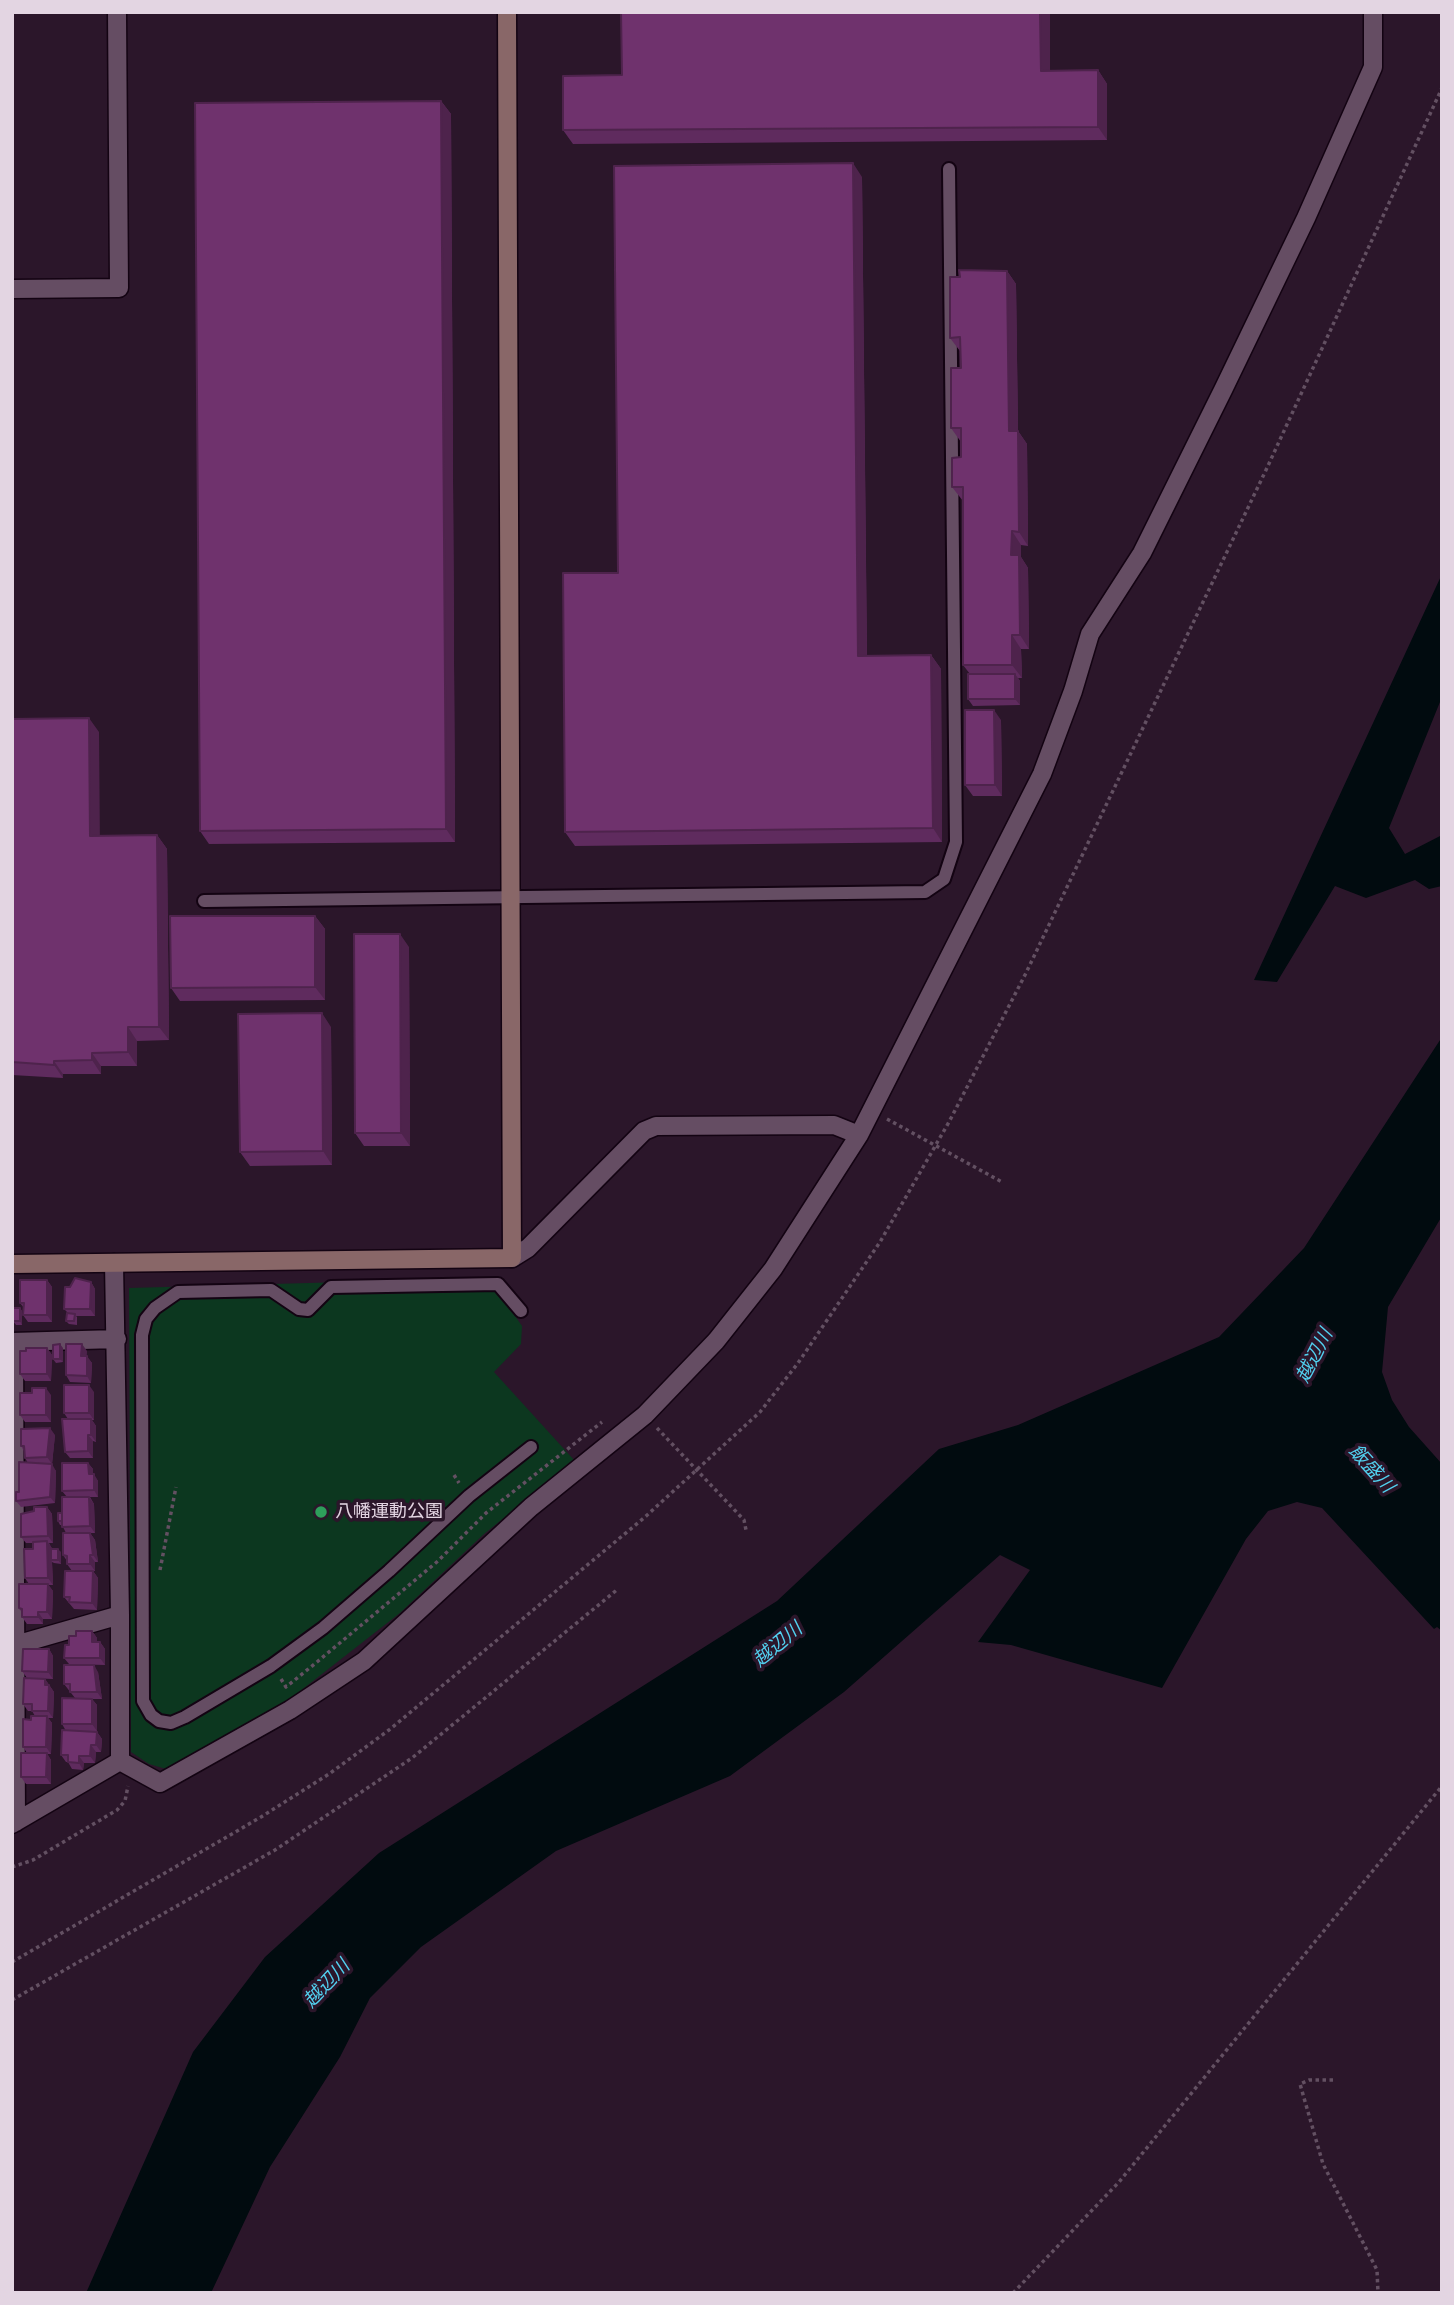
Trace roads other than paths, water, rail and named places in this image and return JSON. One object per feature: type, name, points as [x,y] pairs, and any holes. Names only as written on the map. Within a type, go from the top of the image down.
[{"type":"street","points":[[12,289],[119,288],[117,12]]},
{"type":"street","points":[[505,1258],[513,897],[507,12]]},
{"type":"street","points":[[124,1764],[160,1783],[290,1710],[364,1661],[531,1507],[645,1415],[688,1374],[773,1269],[859,1135],[1042,774],[1073,691],[1090,634],[1142,553],[1306,218],[1373,67],[1373,12]]},
{"type":"street","points":[[12,1264],[505,1258],[528,1248],[644,1131],[656,1126],[834,1125],[859,1135]]},
{"type":"street","points":[[114,1263],[124,1764]]},
{"type":"street","points":[[117,1339],[13,1342],[14,1823],[124,1764]]},
{"type":"street","points":[[13,1646],[120,1615]]},
{"type":"lane","points":[[204,901],[925,892],[944,879],[956,842],[949,169]]},
{"type":"lane","points":[[498,1284],[505,1258]]},
{"type":"lane","points":[[498,1284],[521,1311]]},
{"type":"lane","points":[[498,1284],[331,1287],[308,1310],[299,1308],[271,1290],[178,1292],[155,1308],[146,1320],[142,1335],[143,1701],[151,1715],[159,1721],[170,1723],[271,1666],[323,1628],[469,1496],[531,1447]]},
{"type":"lane","points":[[120,1668],[144,1668]]},
{"type":"water","points":[[1442,574],[1442,697],[1389,828],[1405,854],[1442,835],[1442,886],[1429,889],[1415,880],[1366,898],[1335,886],[1277,982],[1254,980]]},
{"type":"water","points":[[1442,1037],[1442,1216],[1388,1307],[1382,1372],[1392,1400],[1409,1427],[1442,1464],[1442,1631],[1437,1627],[1434,1629],[1322,1508],[1297,1502],[1268,1511],[1246,1539],[1162,1688],[1011,1645],[978,1642],[1030,1570],[1000,1555],[844,1692],[730,1776],[556,1851],[421,1947],[370,1998],[340,2057],[270,2167],[211,2293],[86,2293],[193,2052],[265,1957],[379,1853],[777,1601],[939,1449],[1018,1425],[1219,1337],[1304,1248]]},
{"type":"place","name":"八幡運動公園","points":[[321,1512]]},
{"type":"water label","name":"越辺川","points":[[1315,1356]]},
{"type":"water label","name":"飯盛川","points":[[1371,1469]]},
{"type":"water label","name":"越辺川","points":[[778,1645]]},
{"type":"water label","name":"越辺川","points":[[327,1984]]}]
